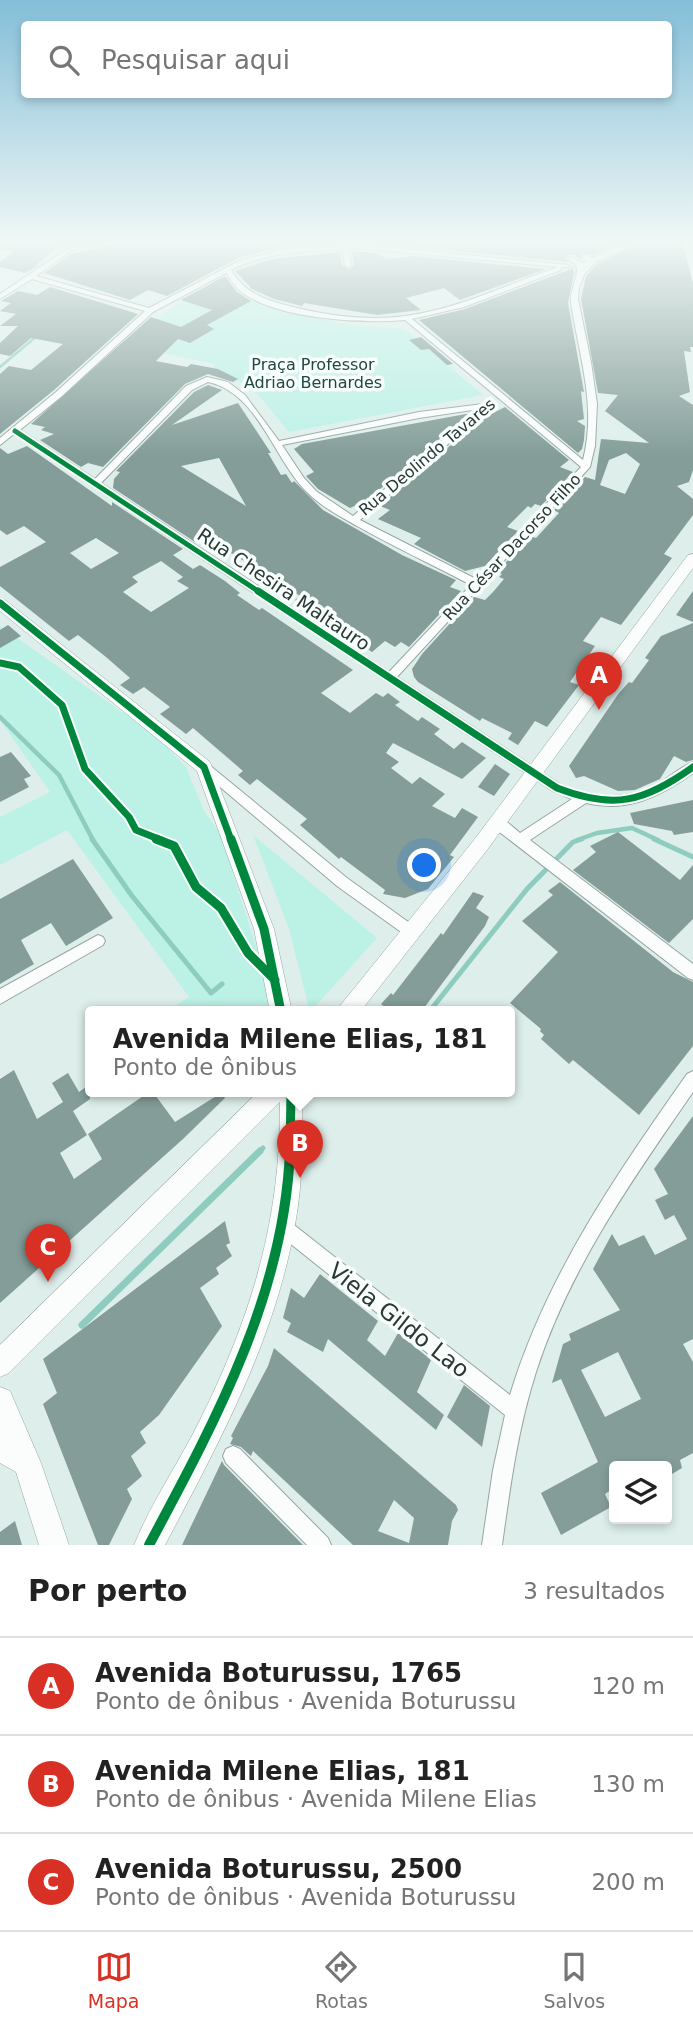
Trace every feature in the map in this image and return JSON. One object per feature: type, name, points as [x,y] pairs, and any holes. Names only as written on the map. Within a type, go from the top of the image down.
[{"type":"main road","points":[[351,1006],[413,933],[534,775],[693,558]]},
{"type":"main road","points":[[0,603],[204,767],[264,929],[280,1006]]},
{"type":"main road","points":[[0,1364],[269,1097]]},
{"type":"main road","points":[[149,1545],[209,1432],[241,1361],[267,1288],[283,1227],[288,1183],[291,1097]]},
{"type":"main road","points":[[0,1401],[27,1463],[54,1545]]},
{"type":"main road","points":[[0,1448],[27,1463]]},
{"type":"street","points":[[0,442],[147,313]]},
{"type":"street","points":[[322,313],[372,321],[427,313]]},
{"type":"street","name":"Rua César Dacorso Filho","points":[[390,678],[586,467],[592,450],[594,416],[576,313]]},
{"type":"street","points":[[407,318],[586,467]]},
{"type":"street","points":[[96,483],[189,388],[203,379],[220,381],[246,400],[257,412],[298,478],[311,492],[355,519],[478,584]]},
{"type":"street","name":"Rua Deolindo Tavares","points":[[355,519],[499,396]]},
{"type":"street","points":[[276,443],[408,417],[487,405]]},
{"type":"street","name":"Rua Chesira Maltauro","points":[[15,431],[534,775],[582,799]]},
{"type":"street","points":[[204,767],[342,882],[413,933]]},
{"type":"street","points":[[525,842],[582,799],[628,801],[650,795],[693,767]]},
{"type":"street","points":[[498,822],[693,972]]},
{"type":"street","points":[[0,997],[99,942]]},
{"type":"street","points":[[494,1542],[516,1412],[534,1350],[559,1289],[586,1237],[693,1079]]},
{"type":"street","name":"Viela Gildo Lao","points":[[283,1227],[516,1412]]},
{"type":"street","points":[[233,1456],[321,1545]]},
{"type":"green space","name":"Praça Professor Adriao Bernardes","points":[[165,313],[292,313],[356,326],[405,329],[483,395],[289,432],[260,397],[239,381],[211,370],[215,364],[128,346]]},
{"type":"green space","points":[[0,626],[155,735],[186,767],[204,811],[221,835],[264,972],[268,1006],[175,1006],[189,997],[67,830],[0,865],[0,817],[50,792],[0,720]]},
{"type":"green space","points":[[253,835],[377,938],[315,1006],[308,1006],[289,929]]},
{"type":"building","points":[[11,313],[138,314],[54,390],[0,434],[0,374],[9,366],[31,370],[63,344],[31,338],[10,356],[0,354],[0,343],[18,326],[0,326],[16,314]]},
{"type":"building","points":[[206,313],[229,313],[207,325],[214,329],[190,343],[178,339],[156,361],[218,369],[238,379],[233,382],[208,374],[185,384],[103,467],[88,463],[81,467],[40,440],[54,434],[41,430],[45,427],[31,424],[151,317],[181,327]]},
{"type":"building","points":[[448,313],[570,313],[584,392],[581,391],[584,419],[577,421],[585,426],[582,449],[578,453],[419,320]]},
{"type":"building","points":[[584,313],[693,313],[693,347],[690,347],[691,352],[684,351],[690,392],[679,396],[693,405],[693,470],[689,482],[677,486],[693,499],[693,515],[664,554],[672,558],[621,625],[601,617],[583,641],[595,646],[570,682],[579,685],[547,727],[535,721],[518,745],[508,739],[512,733],[482,718],[480,721],[418,682],[412,669],[422,654],[474,597],[485,600],[493,592],[504,579],[499,577],[502,574],[497,572],[530,536],[536,538],[559,513],[554,510],[585,477],[595,480],[601,439],[649,443],[605,411],[618,395],[598,393]],"holes":[[[626,453],[640,464],[625,494],[600,485],[609,460]]]},
{"type":"building","points":[[421,337],[453,364],[447,365],[429,349],[421,350],[409,340]]},
{"type":"building","points":[[208,385],[222,390],[172,425],[238,403],[271,453],[268,453],[281,475],[286,474],[292,483],[294,481],[323,510],[402,555],[456,580],[450,587],[461,591],[409,647],[401,642],[395,647],[385,641],[372,652],[295,600],[300,596],[274,579],[231,553],[227,556],[200,538],[195,542],[113,488],[114,479],[120,472],[116,471],[194,392]],"holes":[[[219,458],[246,506],[181,466]]]},
{"type":"building","points":[[505,407],[569,460],[560,467],[573,472],[541,506],[528,506],[507,527],[518,531],[485,566],[465,571],[414,544],[421,538],[378,519],[390,510],[380,506],[481,419]]},
{"type":"building","points":[[469,414],[366,501],[350,508],[318,489],[306,476],[314,472],[294,449],[302,444]]},
{"type":"building","points":[[27,446],[112,506],[112,502],[183,549],[173,555],[193,569],[200,565],[240,593],[237,595],[259,610],[262,608],[353,670],[321,693],[350,713],[376,693],[383,697],[388,693],[400,702],[395,705],[418,721],[422,717],[440,729],[434,734],[454,749],[462,742],[486,758],[462,779],[393,743],[386,753],[399,762],[391,768],[412,784],[420,777],[445,794],[432,806],[455,818],[462,808],[478,817],[450,855],[454,857],[428,889],[405,898],[383,894],[385,890],[341,857],[339,859],[300,825],[307,819],[257,779],[250,785],[238,775],[243,771],[193,728],[186,734],[160,714],[170,707],[144,687],[133,694],[120,685],[130,678],[106,657],[78,635],[69,641],[0,586],[0,567],[46,542],[24,526],[7,535],[0,530],[0,448],[8,454]],"holes":[[[96,538],[119,553],[91,569],[70,553]],[[161,561],[183,577],[177,581],[189,588],[151,612],[123,592],[138,582],[132,577]]]},
{"type":"building","points":[[693,591],[693,622],[676,615]]},
{"type":"building","points":[[693,623],[693,760],[686,762],[674,756],[660,779],[635,790],[618,791],[584,776],[576,778],[569,766],[619,693],[629,682],[632,683],[649,660],[645,658],[661,636]]},
{"type":"building","points":[[8,625],[21,636],[0,648],[0,630]]},
{"type":"building","points":[[11,752],[31,776],[24,779],[29,787],[0,802],[0,757]]},
{"type":"building","points":[[495,764],[510,774],[494,796],[478,787]]},
{"type":"building","points":[[693,800],[693,832],[674,835],[672,831],[634,824],[630,813]]},
{"type":"building","points":[[618,832],[680,880],[693,865],[693,919],[669,943],[573,870],[596,852],[590,846]]},
{"type":"building","points":[[73,859],[113,918],[66,946],[51,923],[21,940],[34,964],[0,984],[0,899]]},
{"type":"building","points":[[560,882],[673,972],[693,982],[693,1046],[639,1115],[573,1060],[569,1064],[541,1039],[544,1035],[541,1029],[510,1003],[558,952],[522,921],[553,895],[548,891]]},
{"type":"building","points":[[473,892],[484,896],[476,908],[489,917],[485,926],[425,1006],[381,1004],[391,993],[393,995],[441,933],[443,935]]},
{"type":"building","points":[[14,1070],[37,1119],[63,1102],[52,1083],[68,1073],[79,1092],[85,1088],[85,1097],[90,1099],[73,1111],[87,1135],[60,1153],[74,1179],[102,1159],[88,1134],[142,1097],[157,1097],[175,1122],[215,1097],[225,1098],[0,1303],[0,1079]]},
{"type":"building","points":[[693,1116],[693,1339],[683,1344],[693,1362],[693,1453],[680,1460],[682,1468],[672,1474],[672,1461],[609,1461],[609,1491],[605,1494],[609,1508],[561,1535],[541,1493],[598,1462],[561,1379],[552,1383],[563,1344],[571,1340],[569,1334],[620,1310],[593,1269],[612,1234],[619,1246],[644,1235],[655,1255],[687,1239],[674,1215],[665,1220],[655,1200],[668,1194],[654,1169]],"holes":[[[618,1352],[641,1399],[605,1417],[581,1370]]]},
{"type":"building","points":[[225,1221],[230,1243],[226,1245],[232,1256],[216,1268],[219,1274],[200,1288],[222,1326],[159,1415],[140,1432],[146,1443],[131,1456],[142,1476],[127,1489],[132,1499],[109,1545],[98,1545],[43,1404],[57,1393],[43,1359]]},
{"type":"building","points":[[320,1274],[378,1321],[367,1340],[385,1356],[398,1333],[431,1360],[417,1392],[444,1415],[436,1430],[328,1339],[323,1352],[287,1332],[291,1323],[283,1318],[291,1288],[304,1298]]},
{"type":"building","points":[[274,1348],[456,1505],[458,1510],[452,1521],[448,1545],[353,1545],[253,1451],[251,1456],[241,1447],[230,1444],[233,1438],[231,1436],[268,1366]],"holes":[[[394,1500],[414,1518],[409,1543],[378,1531]]]},
{"type":"building","points":[[464,1385],[490,1406],[482,1447],[447,1417]]},
{"type":"building","points":[[222,1461],[224,1465],[303,1545],[182,1545]]},
{"type":"building","points":[[15,1521],[22,1545],[0,1545],[0,1532]]},
{"type":"waterway","points":[[0,367],[37,336]]},
{"type":"waterway","points":[[0,717],[59,775],[93,840]]},
{"type":"waterway","points":[[577,840],[597,833],[632,828],[658,840]]},
{"type":"waterway","points":[[92,839],[132,896],[211,993],[222,984]]},
{"type":"waterway","points":[[434,1006],[527,889],[573,842],[582,839]]},
{"type":"waterway","points":[[654,839],[693,857]]},
{"type":"waterway","points":[[260,1151],[263,1148]]},
{"type":"waterway","points":[[82,1325],[260,1151]]},
{"type":"cycle path","points":[[15,431],[557,788],[596,800],[628,800],[660,789],[693,767]]},
{"type":"cycle path","points":[[0,603],[204,767],[264,929],[280,1006]]},
{"type":"cycle path","points":[[0,663],[19,667],[62,705],[85,769],[129,817],[136,830],[174,846],[196,887],[221,908],[248,953],[275,980]]},
{"type":"cycle path","points":[[149,1545],[229,1390],[261,1309],[283,1225],[290,1159],[291,1097]]},
{"type":"place","name":"Avenida Boturussu, 1765","points":[[599,710]]},
{"type":"place","name":"Avenida Milene Elias, 181","points":[[300,1178]]},
{"type":"place","name":"Avenida Boturussu, 2500","points":[[48,1282]]}]
